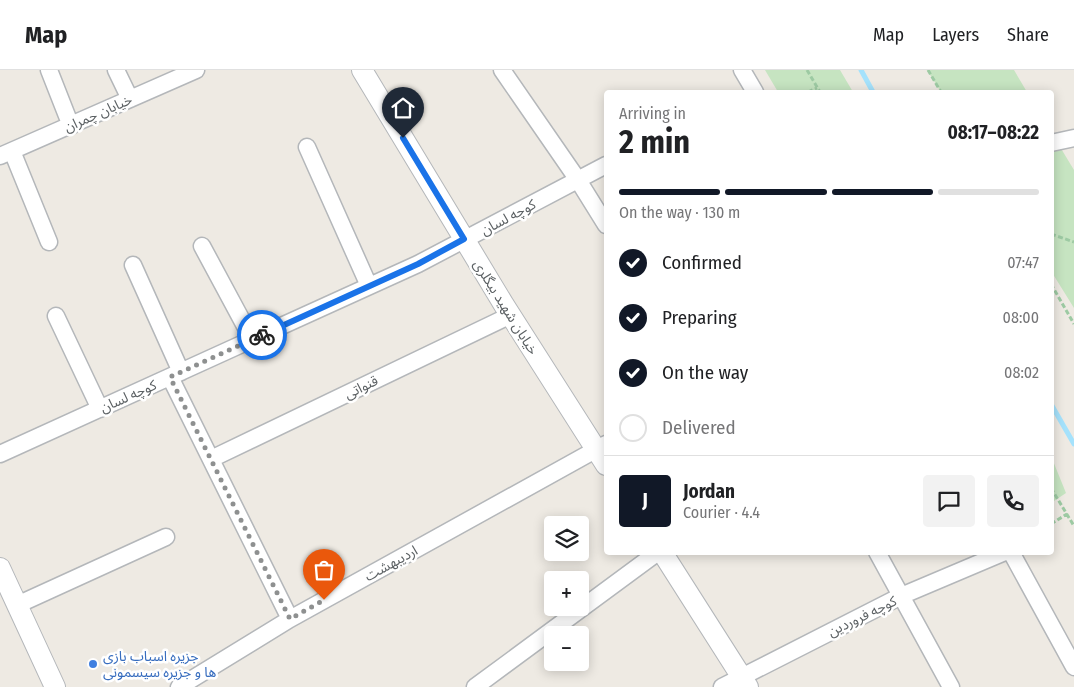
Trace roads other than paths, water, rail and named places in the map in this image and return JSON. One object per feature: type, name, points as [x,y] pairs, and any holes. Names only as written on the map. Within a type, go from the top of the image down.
[{"type":"street","points":[[49,70],[71,126]]},
{"type":"street","points":[[116,70],[130,99]]},
{"type":"street","name":"خیابان چمران","points":[[6,154],[196,70]]},
{"type":"street","name":"خیابان شهید بیگلری","points":[[362,70],[511,315],[603,453]]},
{"type":"street","points":[[502,70],[578,180],[604,223]]},
{"type":"street","points":[[742,70],[751,90]]},
{"type":"street","points":[[1054,142],[1074,138]]},
{"type":"street","points":[[307,147],[369,286]]},
{"type":"street","points":[[6,154],[49,242]]},
{"type":"street","name":"کوچه لسان","points":[[0,454],[369,286],[604,166]]},
{"type":"street","points":[[202,246],[252,339]]},
{"type":"street","points":[[133,265],[211,459],[290,619]]},
{"type":"street","name":"قنواتی","points":[[211,459],[511,315]]},
{"type":"street","points":[[56,316],[100,408]]},
{"type":"street","name":"اردیبهشت","points":[[180,687],[290,619],[603,453]]},
{"type":"street","points":[[17,605],[166,537]]},
{"type":"street","points":[[475,687],[654,555]]},
{"type":"street","points":[[664,555],[744,682]]},
{"type":"street","points":[[879,555],[951,687]]},
{"type":"street","name":"کوچه فروردین","points":[[722,687],[744,682],[901,596],[998,555]]},
{"type":"street","points":[[1012,555],[1074,667]]},
{"type":"street","points":[[0,568],[55,687]]},
{"type":"waterway","points":[[861,70],[872,90]]},
{"type":"waterway","points":[[1054,409],[1074,444]]},
{"type":"place","name":"جزیره اسباب بازی ها و جزیره سیسمونی","points":[[93,664]]}]
